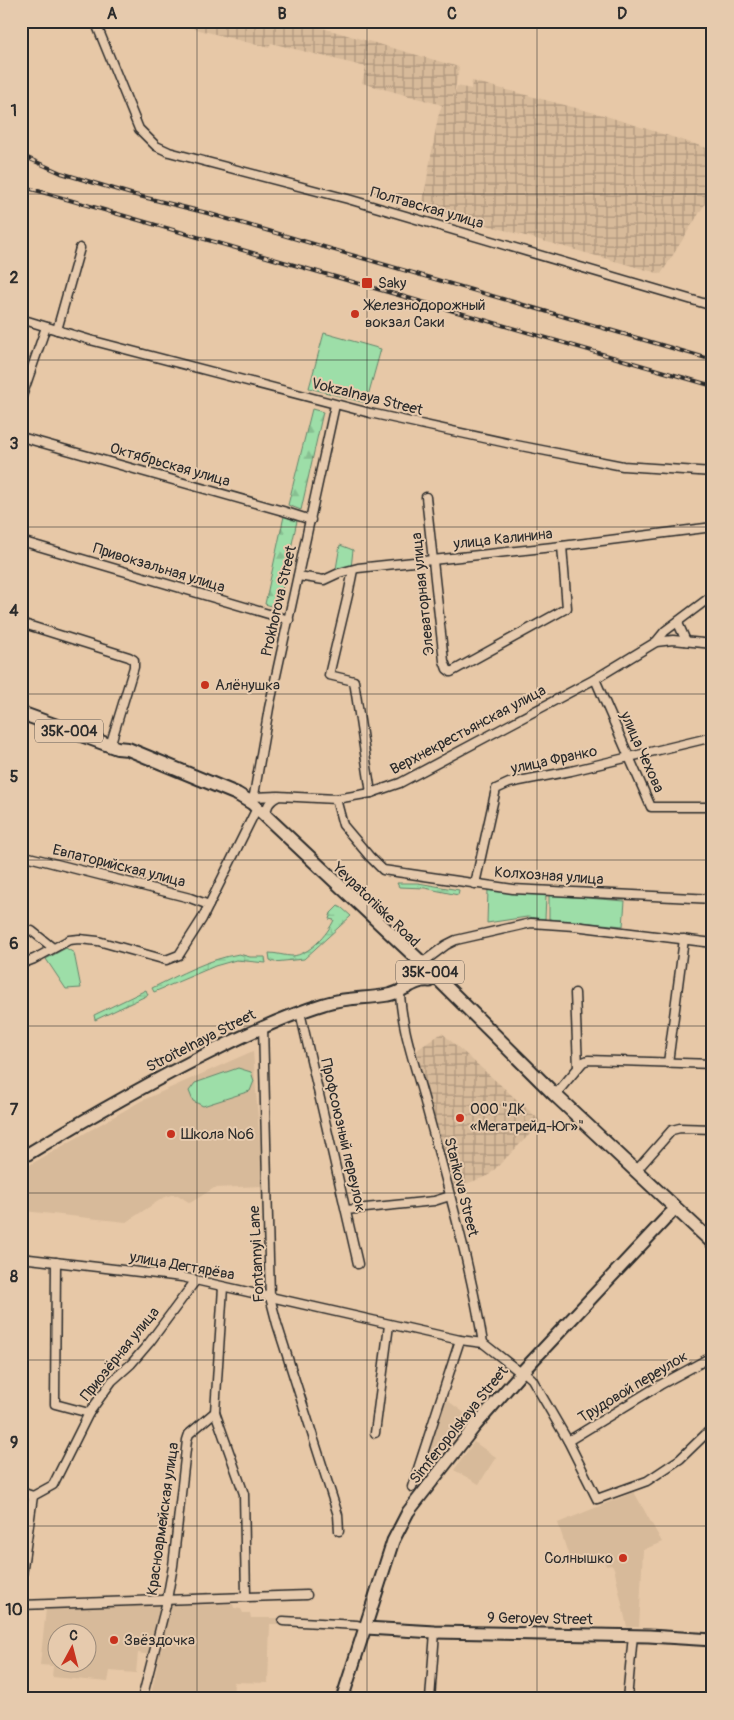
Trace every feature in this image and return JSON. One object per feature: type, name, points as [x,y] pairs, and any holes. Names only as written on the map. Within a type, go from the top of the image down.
[{"type":"main road","name":"Yevpatoriiske Road","points":[[21,713],[113,747],[126,756],[257,807],[418,965],[713,1243]]},
{"type":"main road","name":"Yevpatoriiske Road","points":[[418,965],[430,981],[558,1107],[713,1254]]},
{"type":"street","name":"Полтавская улица","points":[[95,21],[139,129],[156,146],[169,152],[348,199],[713,306]]},
{"type":"street","points":[[57,330],[80,248]]},
{"type":"street","name":"Vokzalnaya Street","points":[[21,319],[335,405],[516,446],[623,466],[713,472]]},
{"type":"street","points":[[21,399],[46,327]]},
{"type":"street","name":"Prokhorova Street","points":[[257,807],[269,708],[335,405]]},
{"type":"street","name":"Октябрьская улица","points":[[21,437],[311,520]]},
{"type":"street","name":"Элеваторная улица","points":[[426,497],[444,660],[447,669],[451,672],[567,608],[562,546]]},
{"type":"street","name":"улица Калинина","points":[[298,576],[324,580],[339,573],[353,570],[713,527]]},
{"type":"street","name":"Привокзальная улица","points":[[21,541],[289,620]]},
{"type":"street","points":[[353,570],[329,675],[354,681],[371,793]]},
{"type":"street","name":"Верхнекрестьянская улица","points":[[257,807],[278,796],[336,799],[371,793],[400,783],[595,679],[656,642],[665,631],[713,595]]},
{"type":"street","points":[[21,623],[134,660],[134,667],[113,747]]},
{"type":"street","points":[[678,623],[686,641]]},
{"type":"street","name":"Верхнекрестьянская улица","points":[[656,642],[673,640],[713,644]]},
{"type":"street","name":"улица Чехова","points":[[595,679],[651,807],[713,807]]},
{"type":"street","name":"улица Франко","points":[[478,884],[496,789],[509,783],[571,771],[713,737]]},
{"type":"street","points":[[21,964],[69,940],[85,939],[160,959],[171,960],[179,955],[209,905],[257,807],[278,796]]},
{"type":"street","name":"Колхозная улица","points":[[336,799],[343,825],[383,870],[513,889],[713,900]]},
{"type":"street","name":"Евпаторийская улица","points":[[21,855],[190,898],[209,905]]},
{"type":"street","points":[[404,989],[418,965],[446,945],[456,940],[531,923],[574,926],[713,943]]},
{"type":"street","points":[[21,928],[32,930],[53,948]]},
{"type":"street","points":[[668,1063],[684,939]]},
{"type":"street","name":"Stroitelnaya Street","points":[[21,1158],[164,1075],[263,1026],[325,1003],[390,995],[418,982],[430,981]]},
{"type":"street","name":"Starikova Street","points":[[404,989],[400,1002],[474,1292],[482,1342]]},
{"type":"street","points":[[575,993],[578,1068]]},
{"type":"street","name":"Профсоюзный переулок","points":[[300,1012],[358,1264]]},
{"type":"street","name":"Fontannyi Lane","points":[[263,1026],[270,1297],[338,1515],[339,1530]]},
{"type":"street","points":[[555,1095],[583,1062],[588,1060],[713,1064]]},
{"type":"street","points":[[636,1171],[672,1130],[680,1128],[713,1129]]},
{"type":"street","points":[[346,1210],[434,1201],[450,1196]]},
{"type":"street","name":"Simferopolskaya Street","points":[[342,1699],[393,1541],[408,1512],[475,1426],[522,1372],[670,1214]]},
{"type":"street","name":"улица Дегтярёва","points":[[21,1258],[182,1277],[389,1325],[460,1340],[482,1342]]},
{"type":"street","points":[[56,1262],[54,1404],[89,1413]]},
{"type":"street","name":"Приозёрная улица","points":[[33,1496],[53,1485],[89,1413],[112,1381],[131,1364],[149,1343],[196,1280]]},
{"type":"street","points":[[223,1287],[215,1412],[244,1494],[246,1596]]},
{"type":"street","points":[[375,1433],[389,1325]]},
{"type":"street","points":[[412,1487],[460,1340]]},
{"type":"street","points":[[482,1342],[532,1379],[568,1442],[597,1499],[647,1481],[680,1459],[713,1427]]},
{"type":"street","name":"Трудовой переулок","points":[[568,1442],[660,1385],[713,1356]]},
{"type":"street","name":"Красноармейская улица","points":[[142,1699],[167,1599],[173,1566],[187,1440],[189,1434],[215,1412]]},
{"type":"street","points":[[21,1492],[33,1496],[21,1582]]},
{"type":"street","points":[[21,1605],[307,1594]]},
{"type":"street","points":[[283,1621],[357,1625],[366,1628]]},
{"type":"street","name":"9 Geroyev Street","points":[[366,1628],[435,1632],[633,1635],[713,1640]]},
{"type":"street","points":[[430,1699],[435,1632]]},
{"type":"street","points":[[627,1699],[633,1635]]},
{"type":"shaded area","points":[[165,21],[298,21],[459,67],[453,100],[457,86],[471,89],[472,81],[603,115],[713,150],[709,194],[705,204],[661,274],[422,207],[438,117],[442,105],[362,83],[366,67],[271,43],[269,48]]},
{"type":"shaded area","points":[[442,1033],[542,1122],[488,1176],[454,1188],[427,1095],[417,1050]]},
{"type":"shaded area","name":"Школа №6","points":[[253,1051],[263,1186],[214,1188],[190,1203],[178,1195],[171,1195],[163,1198],[126,1222],[24,1211],[23,1186],[26,1167],[141,1101]]},
{"type":"shaded area","points":[[444,1398],[470,1417],[425,1479],[418,1476]]},
{"type":"shaded area","points":[[474,1442],[496,1457],[479,1484],[454,1470]]},
{"type":"shaded area","name":"Солнышко","points":[[634,1492],[662,1542],[643,1550],[639,1627],[627,1627],[614,1568],[611,1565],[606,1566],[603,1556],[569,1557],[558,1523]]},
{"type":"shaded area","points":[[233,1604],[234,1608],[241,1609],[243,1613],[250,1613],[251,1618],[283,1618],[283,1624],[270,1624],[268,1683],[234,1682],[233,1699],[150,1699],[170,1605]]},
{"type":"shaded area","name":"Звёздочка","points":[[163,1605],[152,1655],[138,1653],[136,1673],[110,1671],[108,1682],[52,1677],[52,1672],[98,1672],[98,1622],[48,1622],[48,1666],[40,1665],[46,1609]]},
{"type":"shaded area","points":[[460,1695],[609,1699],[459,1699]]},
{"type":"green space","points":[[324,333],[381,349],[366,403],[309,388]]},
{"type":"green space","points":[[312,409],[323,412],[301,510],[288,505]]},
{"type":"green space","points":[[284,516],[297,521],[278,608],[265,604]]},
{"type":"green space","points":[[340,545],[353,550],[351,568],[336,569]]},
{"type":"green space","points":[[397,883],[418,883],[459,890],[458,895],[425,888],[399,887]]},
{"type":"green space","points":[[488,889],[546,895],[545,919],[527,917],[487,923]]},
{"type":"green space","points":[[549,895],[625,901],[623,926],[549,919]]},
{"type":"green space","points":[[338,906],[351,916],[304,959],[274,962],[270,960],[269,953],[292,956],[311,948],[331,926],[334,920],[329,919],[331,913]]},
{"type":"green space","points":[[66,948],[74,953],[81,988],[66,989],[46,959]]},
{"type":"green space","points":[[239,954],[250,957],[265,957],[266,963],[236,960],[215,966],[154,992],[152,988],[205,964]]},
{"type":"green space","points":[[146,990],[148,995],[95,1020],[94,1015]]},
{"type":"green space","points":[[238,1068],[251,1072],[254,1081],[250,1091],[203,1106],[193,1101],[189,1091],[195,1083]]},
{"type":"railway","points":[[21,155],[61,173],[131,194],[207,213],[713,360]]},
{"type":"railway","points":[[21,186],[713,386]]},
{"type":"place","name":"Saky","points":[[367,283]]},
{"type":"place","name":"Железнодорожный вокзал Саки","points":[[355,314]]},
{"type":"place","name":"Алёнушка","points":[[205,685]]},
{"type":"place","name":"ООО \"ДК «Мегатрейд-Юг»\"","points":[[460,1118]]},
{"type":"place","name":"Школа №6","points":[[171,1134]]},
{"type":"place","name":"Солнышко","points":[[623,1558]]},
{"type":"place","name":"Звёздочка","points":[[114,1640]]}]
